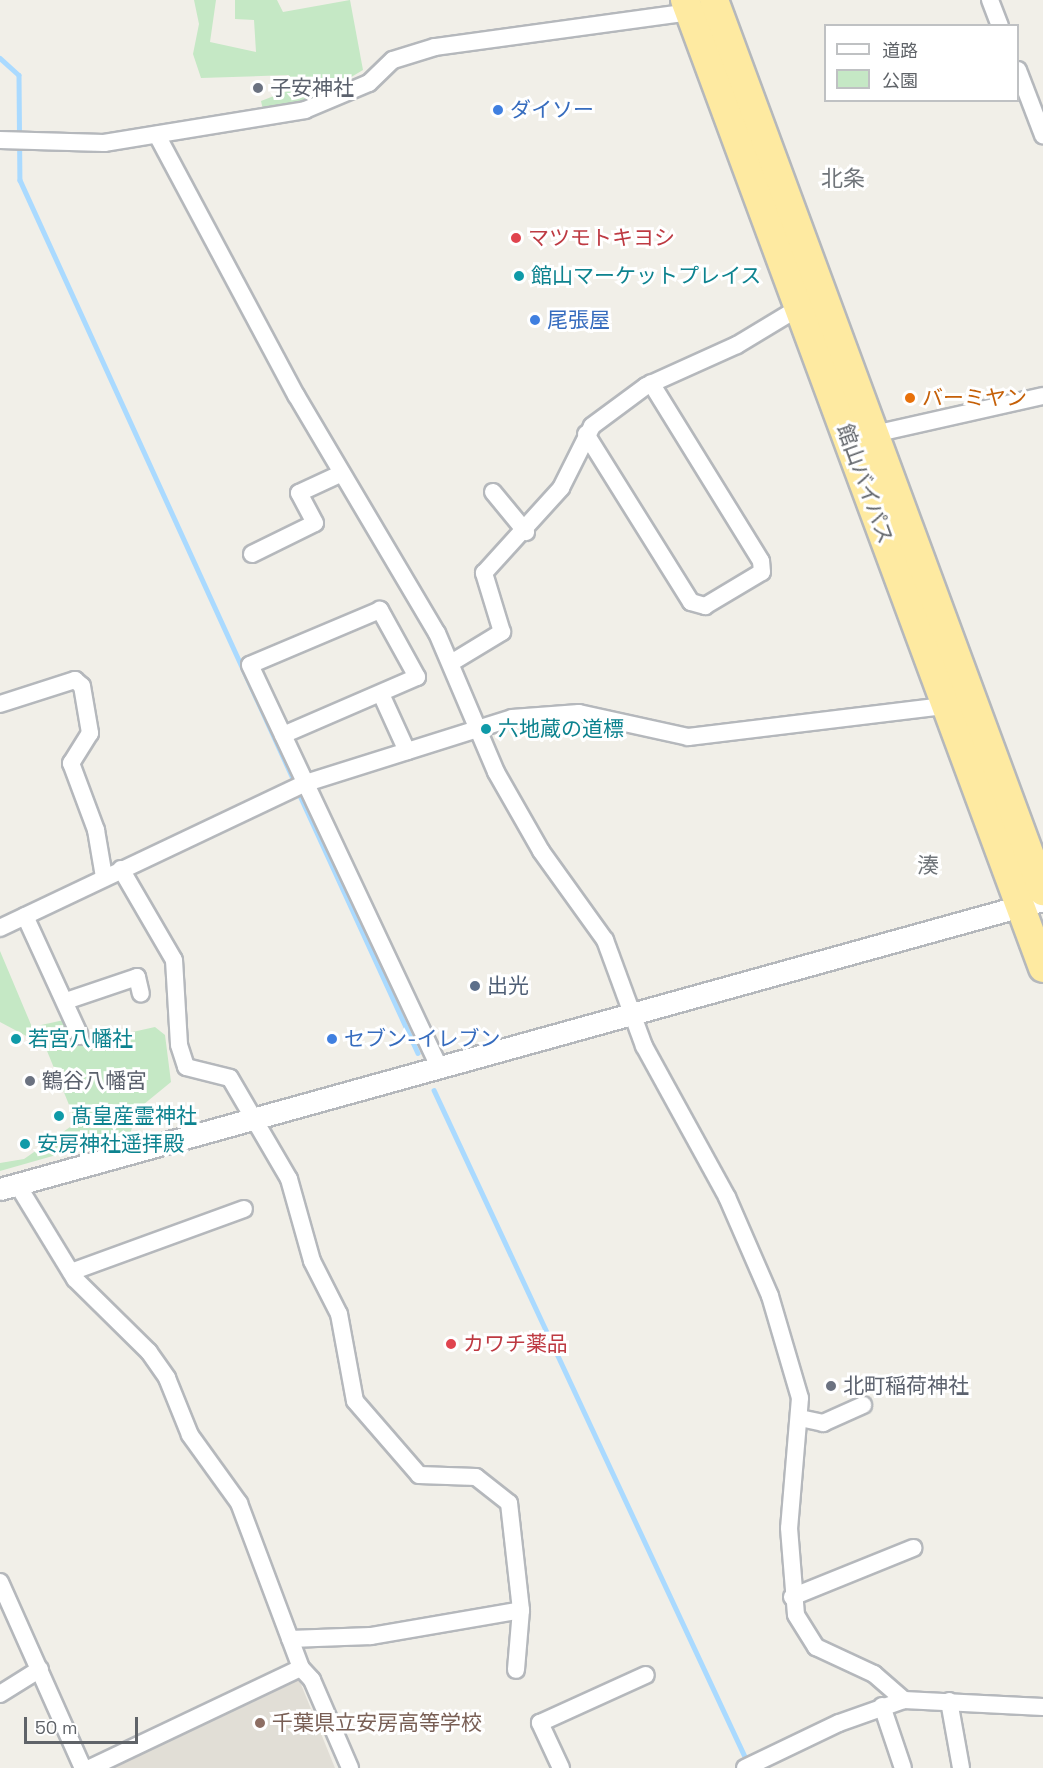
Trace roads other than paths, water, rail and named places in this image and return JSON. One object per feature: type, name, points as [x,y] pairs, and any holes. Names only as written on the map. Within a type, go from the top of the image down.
[{"type":"highway","name":"館山バイパス","points":[[705,3],[800,306],[946,706],[1036,900]]},
{"type":"highway","name":"館山バイパス","points":[[705,3],[874,434],[1036,900],[1043,968]]},
{"type":"street","points":[[990,0],[999,24]]},
{"type":"street","points":[[12,140],[77,144],[157,135],[305,110],[369,83],[393,60],[435,47],[705,3]]},
{"type":"street","points":[[1019,75],[1043,135]]},
{"type":"street","points":[[157,135],[342,473],[451,663],[475,726],[541,851],[605,940],[632,1015],[727,1197],[770,1296],[797,1381],[800,1418],[789,1528],[792,1597],[816,1647],[874,1674],[904,1700]]},
{"type":"street","points":[[451,663],[502,632],[484,573],[526,532],[561,488],[586,434],[651,383],[737,345],[800,306]]},
{"type":"street","points":[[586,434],[691,602],[705,606],[762,572],[761,561],[651,383]]},
{"type":"street","points":[[874,434],[1043,396]]},
{"type":"street","points":[[252,554],[315,523],[299,492],[342,473]]},
{"type":"street","points":[[493,492],[526,532]]},
{"type":"street","points":[[283,735],[417,677],[380,610],[250,665],[283,735],[300,786],[440,1068]]},
{"type":"street","points":[[0,704],[75,680],[82,686],[90,733],[71,763],[96,830],[104,877]]},
{"type":"street","points":[[381,694],[407,751]]},
{"type":"street","points":[[0,928],[300,786],[475,726],[579,713],[688,736],[946,706]]},
{"type":"street","points":[[121,869],[174,960],[179,1045],[186,1067],[230,1078],[257,1118],[289,1179],[312,1261],[339,1314],[355,1401],[419,1475],[476,1478],[509,1503],[521,1610],[516,1670]]},
{"type":"street","points":[[350,1768],[312,1680],[301,1668],[239,1503],[190,1435],[167,1378],[149,1352],[71,1272],[9,1186],[632,1015],[1036,900]]},
{"type":"street","points":[[25,916],[66,1001],[80,1036]]},
{"type":"street","points":[[66,1001],[137,977],[141,994]]},
{"type":"street","points":[[71,1272],[244,1209]]},
{"type":"street","points":[[800,1418],[823,1423],[863,1404]]},
{"type":"street","points":[[792,1597],[912,1548]]},
{"type":"street","points":[[0,1582],[83,1768]]},
{"type":"street","points":[[290,1639],[371,1636],[521,1610]]},
{"type":"street","points":[[90,1768],[301,1668]]},
{"type":"street","points":[[0,1694],[40,1669]]},
{"type":"street","points":[[561,1768],[540,1723],[646,1675]]},
{"type":"street","points":[[748,1767],[882,1706],[904,1700],[1043,1707]]},
{"type":"street","points":[[949,1701],[961,1768]]},
{"type":"street","points":[[882,1706],[903,1768]]},
{"type":"waterway","points":[[0,58],[19,75],[20,180],[295,783]]},
{"type":"waterway","points":[[298,791],[418,1053]]},
{"type":"waterway","points":[[434,1090],[748,1763]]},
{"type":"place","name":"子安神社","points":[[258,88]]},
{"type":"place","name":"ダイソー","points":[[498,110]]},
{"type":"place","name":"マツモトキヨシ","points":[[516,238]]},
{"type":"place","name":"館山マーケットプレイス","points":[[519,276]]},
{"type":"place","name":"尾張屋","points":[[535,320]]},
{"type":"place","name":"バーミヤン","points":[[910,398]]},
{"type":"place","name":"六地蔵の道標","points":[[486,729]]},
{"type":"place","name":"出光","points":[[475,986]]},
{"type":"place","name":"若宮八幡社","points":[[16,1039]]},
{"type":"place","name":"セブン-イレブン","points":[[332,1039]]},
{"type":"place","name":"鶴谷八幡宮","points":[[30,1081]]},
{"type":"place","name":"髙皇産霊神社","points":[[59,1116]]},
{"type":"place","name":"安房神社遥拝殿","points":[[25,1144]]},
{"type":"place","name":"カワチ薬品","points":[[451,1344]]},
{"type":"place","name":"北町稲荷神社","points":[[831,1386]]},
{"type":"place","name":"千葉県立安房高等学校","points":[[260,1723]]},
{"type":"district","name":"北条","points":[[843,179]]},
{"type":"district","name":"湊","points":[[928,866]]}]
